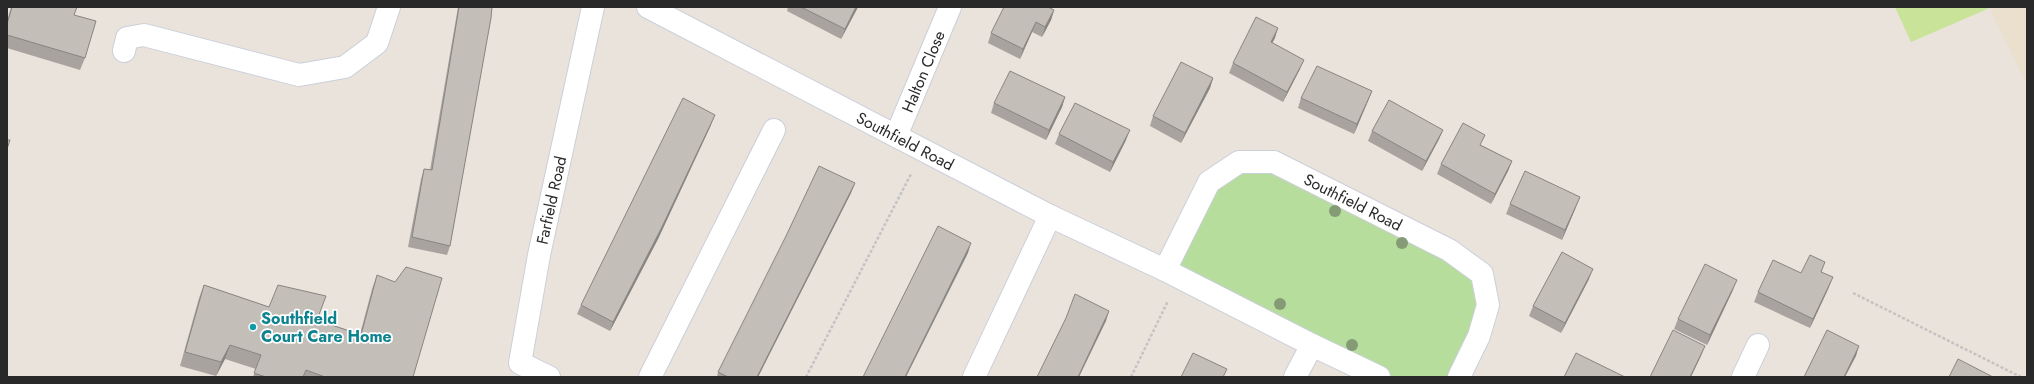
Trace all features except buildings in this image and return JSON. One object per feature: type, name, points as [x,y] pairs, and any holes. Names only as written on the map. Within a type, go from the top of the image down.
[{"type":"street","points":[[124,51],[127,38],[144,35],[299,75],[345,67],[377,43],[389,7]]},
{"type":"street","name":"Farfield Road","points":[[549,377],[515,370],[593,7]]},
{"type":"street","name":"Southfield Road","points":[[648,7],[1050,216],[1172,274],[1379,377]]},
{"type":"street","name":"Halton Close","points":[[896,136],[950,7]]},
{"type":"street","points":[[650,377],[774,130]]},
{"type":"street","name":"Southfield Road","points":[[1172,274],[1209,182],[1238,162],[1274,162],[1449,250],[1482,274],[1488,305],[1479,336],[1459,377]]},
{"type":"street","points":[[974,377],[1050,216]]},
{"type":"street","points":[[1295,377],[1312,345]]},
{"type":"street","points":[[1743,377],[1758,346]]},
{"type":"path","points":[[806,377],[923,150]]},
{"type":"path","points":[[1131,377],[1172,274]]},
{"type":"path","points":[[1854,294],[2021,377]]},
{"type":"shaded area","points":[[1895,7],[2027,7],[2027,85],[1989,8],[1911,42]]},
{"type":"green space","points":[[1895,7],[1992,7],[1911,42]]},
{"type":"green space","points":[[1274,162],[1482,274],[1488,305],[1459,377],[1379,377],[1160,264],[1209,182]]},
{"type":"place","name":"Southfield Court Care Home","points":[[253,327]]}]
